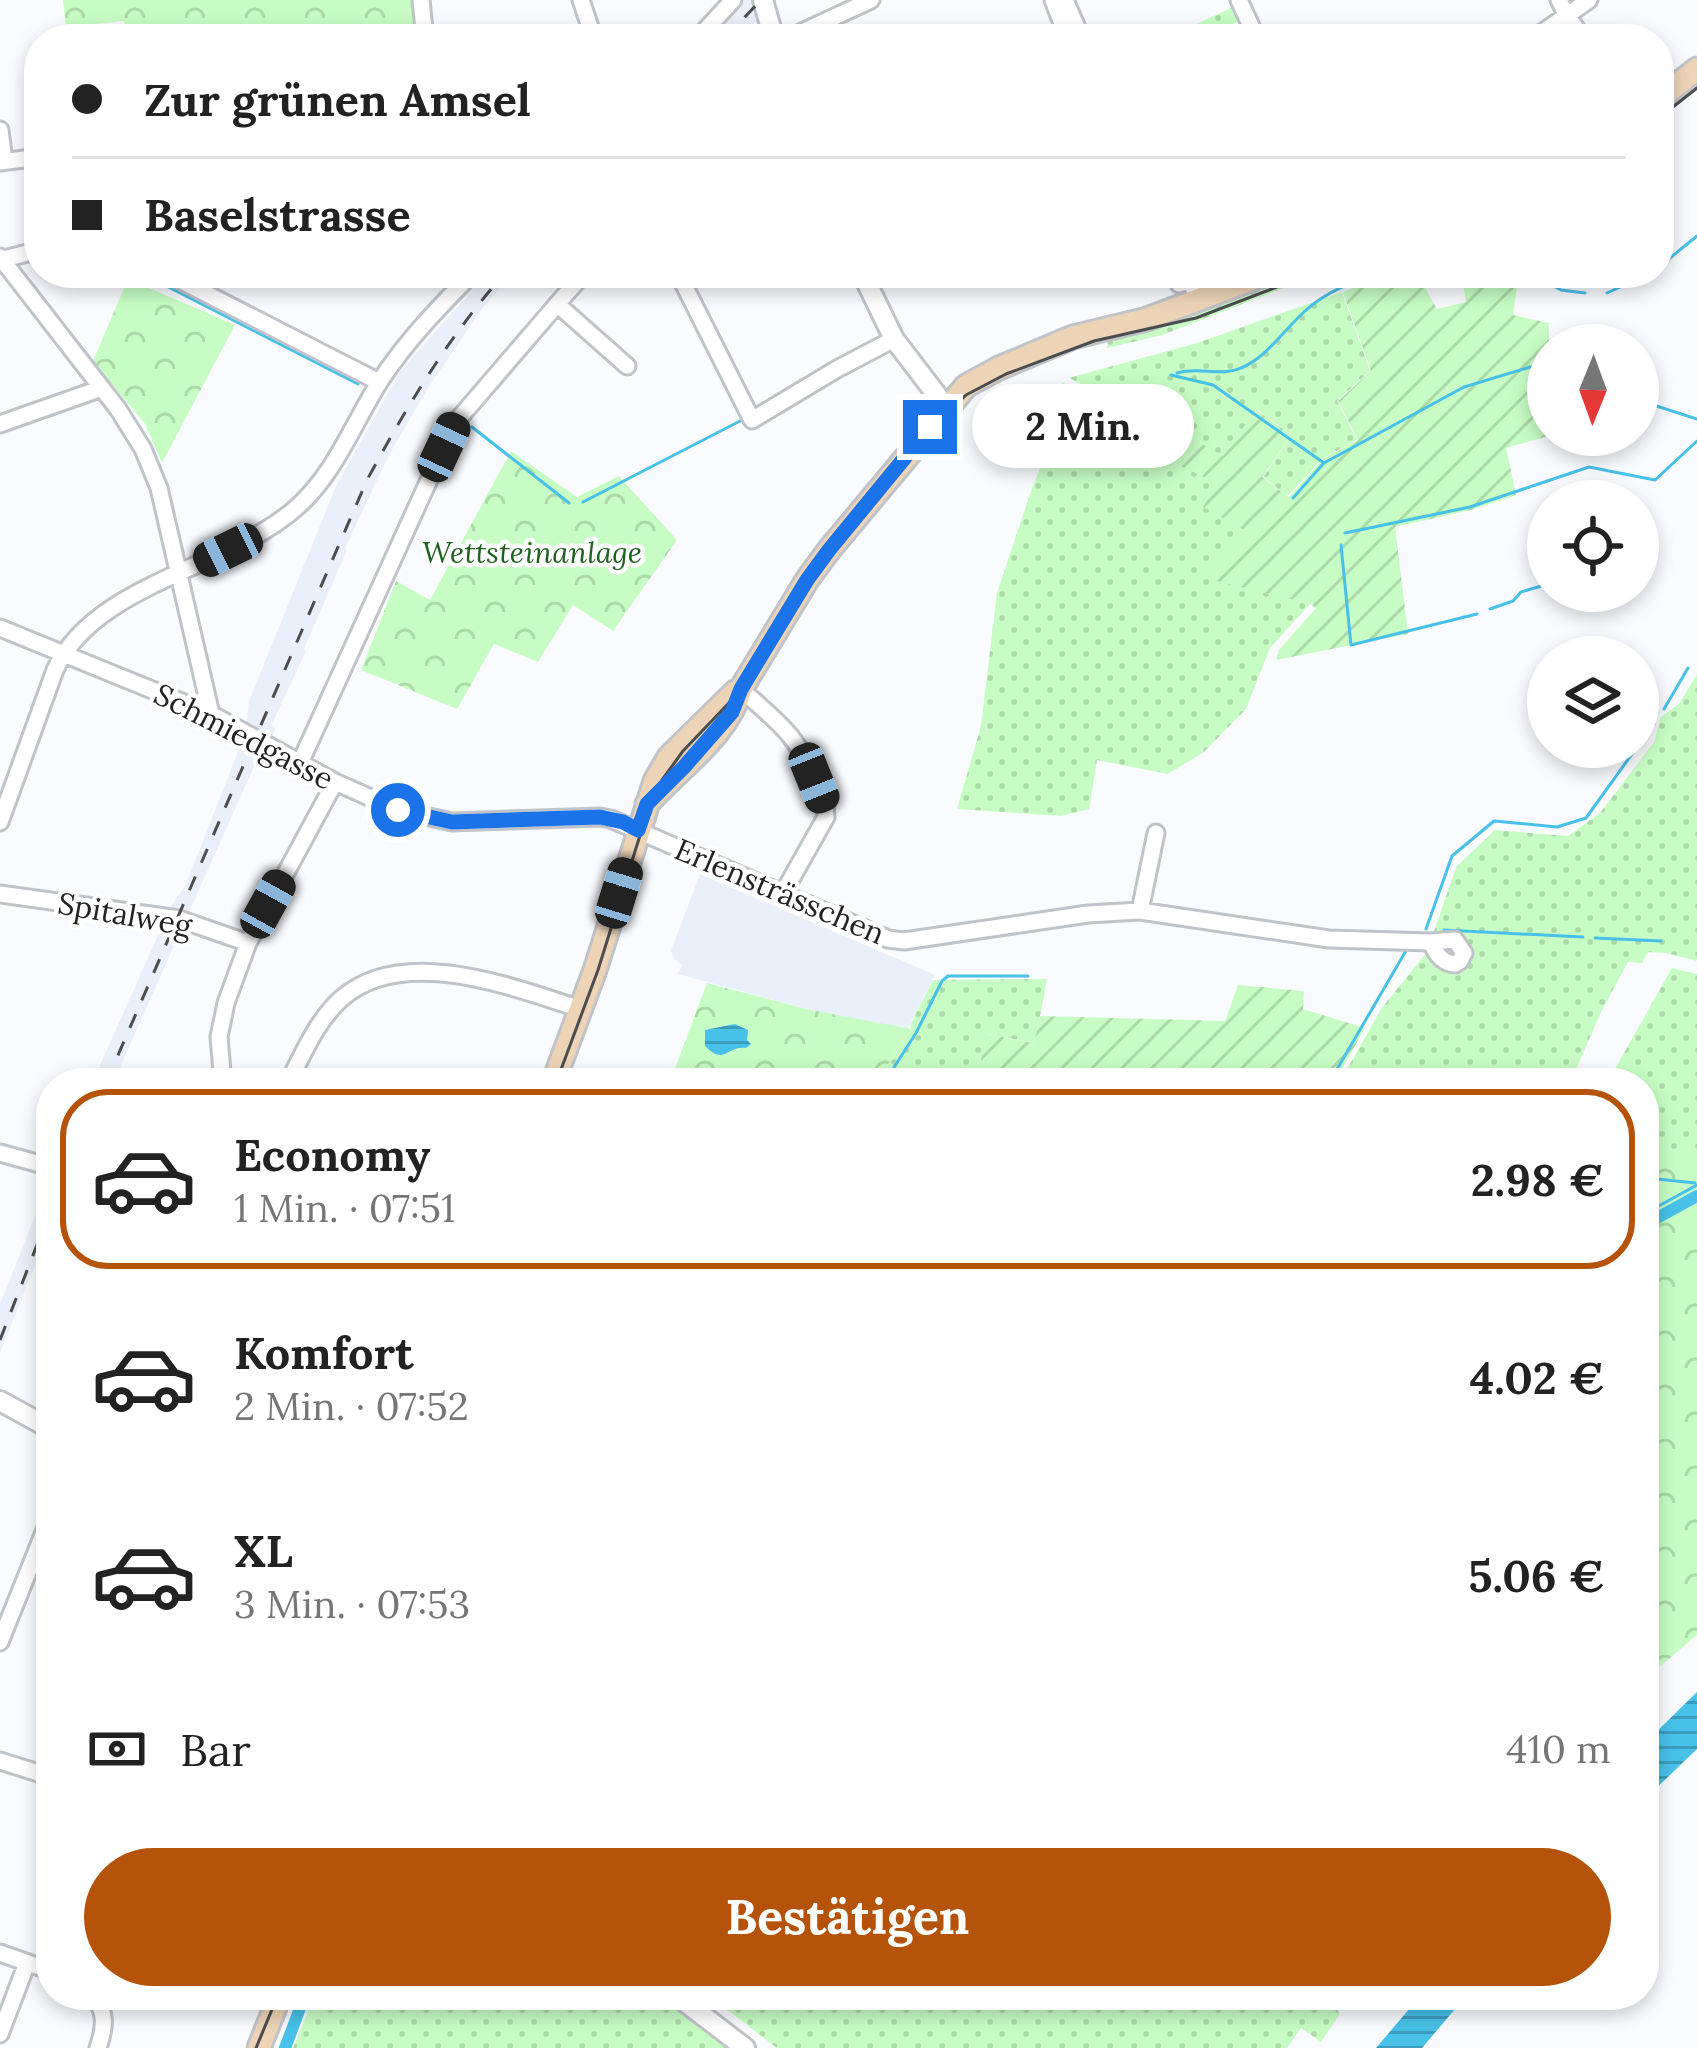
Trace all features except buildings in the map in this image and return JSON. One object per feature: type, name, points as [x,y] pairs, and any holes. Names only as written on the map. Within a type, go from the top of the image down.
[{"type":"main road","points":[[559,1068],[655,781],[670,757],[741,689],[807,580],[946,407],[974,381],[1022,358],[1073,337],[1147,319],[1230,288]]},
{"type":"main road","points":[[259,2048],[274,2010]]},
{"type":"street","points":[[711,24],[733,0]]},
{"type":"street","points":[[819,24],[871,0]]},
{"type":"street","points":[[1563,8],[1589,0]]},
{"type":"street","points":[[0,130],[2,161]]},
{"type":"street","points":[[0,259],[143,448],[159,488],[211,714]]},
{"type":"street","points":[[195,288],[379,382]]},
{"type":"street","points":[[0,822],[63,652],[110,608],[262,533],[293,511],[326,476],[379,382],[454,288]]},
{"type":"street","points":[[300,763],[455,423],[571,288]]},
{"type":"street","points":[[686,288],[752,420],[894,339]]},
{"type":"street","points":[[869,288],[894,339],[946,407]]},
{"type":"street","points":[[1188,304],[1189,288]]},
{"type":"street","points":[[557,304],[627,366]]},
{"type":"street","points":[[0,424],[102,388]]},
{"type":"street","name":"Schmiedgasse","points":[[0,628],[211,714],[335,782],[398,810],[470,823],[600,817],[638,830]]},
{"type":"street","points":[[741,689],[794,736],[825,805],[826,817],[782,895]]},
{"type":"street","points":[[222,1068],[219,1037],[226,1003],[248,943],[335,782]]},
{"type":"street","name":"Erlensträsschen","points":[[638,830],[888,939],[1140,911],[1329,939],[1431,942]]},
{"type":"street","points":[[1140,911],[1156,833]]},
{"type":"street","name":"Spitalweg","points":[[0,894],[178,919],[248,943]]},
{"type":"street","points":[[296,1068],[333,1006],[355,988],[386,976],[410,972],[488,981],[581,1009]]},
{"type":"street","points":[[0,1153],[36,1163]]},
{"type":"street","points":[[0,1401],[36,1421]]},
{"type":"street","points":[[0,1642],[36,1552]]},
{"type":"street","points":[[0,1761],[36,1772]]},
{"type":"street","points":[[0,1953],[36,1966]]},
{"type":"street","points":[[0,2034],[27,1963]]},
{"type":"street","points":[[98,2048],[104,2029],[102,2010]]},
{"type":"street","points":[[696,2010],[745,2048]]},
{"type":"shaded area","points":[[746,0],[777,0],[754,24],[724,24]]},
{"type":"shaded area","points":[[475,288],[500,288],[428,388],[389,455],[271,726],[273,735],[260,753],[120,1068],[99,1068],[171,906],[186,884],[245,734],[249,701],[336,486],[401,370]]},
{"type":"shaded area","points":[[700,874],[935,975],[904,1035],[678,974],[682,965],[671,951]]},
{"type":"shaded area","points":[[36,1214],[36,1263],[0,1353],[0,1304]]},
{"type":"green space","points":[[63,0],[421,0],[421,24],[66,24]]},
{"type":"green space","points":[[1233,7],[1239,21],[1232,24],[1196,24]]},
{"type":"green space","points":[[124,288],[149,288],[235,325],[162,463],[145,424],[93,361]]},
{"type":"green space","points":[[1248,288],[1283,288],[1162,335],[1107,348],[1108,340]]},
{"type":"green space","points":[[1353,288],[1425,288],[1437,309],[1466,302],[1464,288],[1517,288],[1513,315],[1549,323],[1527,324],[1527,442],[1506,448],[1516,495],[1395,527],[1408,634],[1276,660],[1279,650],[1316,608],[1196,576],[1246,531],[1203,507],[1217,483],[1152,453],[1164,422],[1223,456],[1256,410],[1292,435],[1262,477],[1289,497],[1324,458],[1358,440],[1338,401],[1371,371],[1343,292]]},
{"type":"green space","points":[[1342,292],[1370,371],[1337,401],[1357,440],[1323,458],[1288,496],[1263,477],[1292,435],[1257,410],[1223,456],[1069,378],[1197,343]]},
{"type":"green space","points":[[1062,382],[1159,428],[1152,453],[1218,483],[1247,531],[1198,576],[1310,604],[1270,648],[1246,709],[1204,752],[1168,774],[1097,760],[1089,809],[1061,816],[957,809],[981,726],[997,593],[1061,414]]},
{"type":"green space","name":"Wettsteinanlage","points":[[511,451],[577,497],[619,476],[677,540],[613,631],[573,605],[538,662],[494,644],[457,709],[361,670],[396,581],[430,600]]},
{"type":"green space","points":[[1697,674],[1697,961],[1648,952],[1642,963],[1628,962],[1577,1068],[1348,1068],[1381,1009],[1427,952],[1456,867],[1495,830],[1568,836],[1600,813],[1634,768],[1659,768],[1661,717],[1679,704]]},
{"type":"green space","points":[[1672,968],[1697,974],[1697,1156],[1659,1147],[1659,1068],[1615,1068]]},
{"type":"green space","points":[[1047,979],[1035,1043],[988,1034],[980,1068],[886,1068],[911,1029],[933,980]]},
{"type":"green space","points":[[707,983],[911,1029],[886,1068],[675,1068]]},
{"type":"green space","points":[[1238,985],[1304,991],[1303,1009],[1365,1028],[1342,1068],[979,1068],[987,1034],[1034,1043],[1040,1016],[1225,1021]]},
{"type":"green space","points":[[1659,1145],[1697,1155],[1697,1635],[1659,1667]]},
{"type":"green space","points":[[309,2010],[696,2010],[745,2048],[293,2048]]},
{"type":"green space","points":[[728,2010],[1337,2010],[1340,2014],[1321,2042],[1301,2028],[1287,2048],[777,2048]]},
{"type":"water","points":[[735,1024],[748,1030],[751,1044],[746,1048],[721,1055],[705,1046],[705,1030]]},
{"type":"water","points":[[1697,1692],[1697,1749],[1659,1786],[1659,1729]]},
{"type":"water","points":[[1408,2010],[1454,2010],[1422,2048],[1376,2048]]},
{"type":"waterway","points":[[1674,255],[1697,236]]},
{"type":"waterway","points":[[170,288],[358,384]]},
{"type":"waterway","points":[[1177,373],[1241,368],[1267,350],[1304,312],[1342,288]]},
{"type":"waterway","points":[[1557,288],[1585,293]]},
{"type":"waterway","points":[[1607,293],[1618,288]]},
{"type":"waterway","points":[[1171,375],[1213,385],[1324,463],[1464,387],[1527,368]]},
{"type":"waterway","points":[[1659,407],[1697,419]]},
{"type":"waterway","points":[[583,502],[742,420]]},
{"type":"waterway","points":[[472,427],[569,503]]},
{"type":"waterway","points":[[1345,533],[1470,507],[1589,467],[1655,480],[1697,441]]},
{"type":"waterway","points":[[1293,498],[1323,464]]},
{"type":"waterway","points":[[1341,545],[1351,645],[1477,614]]},
{"type":"waterway","points":[[1490,609],[1527,590]]},
{"type":"waterway","points":[[1664,709],[1688,668]]},
{"type":"waterway","points":[[1426,929],[1452,856],[1494,821],[1557,827],[1586,818],[1622,768]]},
{"type":"waterway","points":[[1444,930],[1583,937]]},
{"type":"waterway","points":[[1595,938],[1661,941]]},
{"type":"waterway","points":[[1338,1068],[1407,949]]},
{"type":"waterway","points":[[894,1068],[948,976],[1028,976]]},
{"type":"waterway","points":[[1659,1179],[1695,1183]]},
{"type":"waterway","points":[[1659,1206],[1697,1185]]},
{"type":"waterway","points":[[1659,1217],[1697,1196]]},
{"type":"waterway","points":[[285,2048],[299,2010]]},
{"type":"tram line","points":[[1674,106],[1697,88]]},
{"type":"tram line","points":[[562,1068],[662,780],[746,685],[831,551],[932,429],[966,395],[1006,374],[1094,341],[1196,318],[1274,288]]},
{"type":"tram line","points":[[256,2048],[272,2010]]},
{"type":"railway","points":[[738,24],[761,0]]},
{"type":"railway","points":[[112,1068],[367,480],[430,372],[493,288]]},
{"type":"railway","points":[[0,1340],[36,1248]]},
{"type":"route","points":[[398,810],[470,823],[600,817],[638,830],[647,804],[724,724],[807,580],[930,427]]}]
